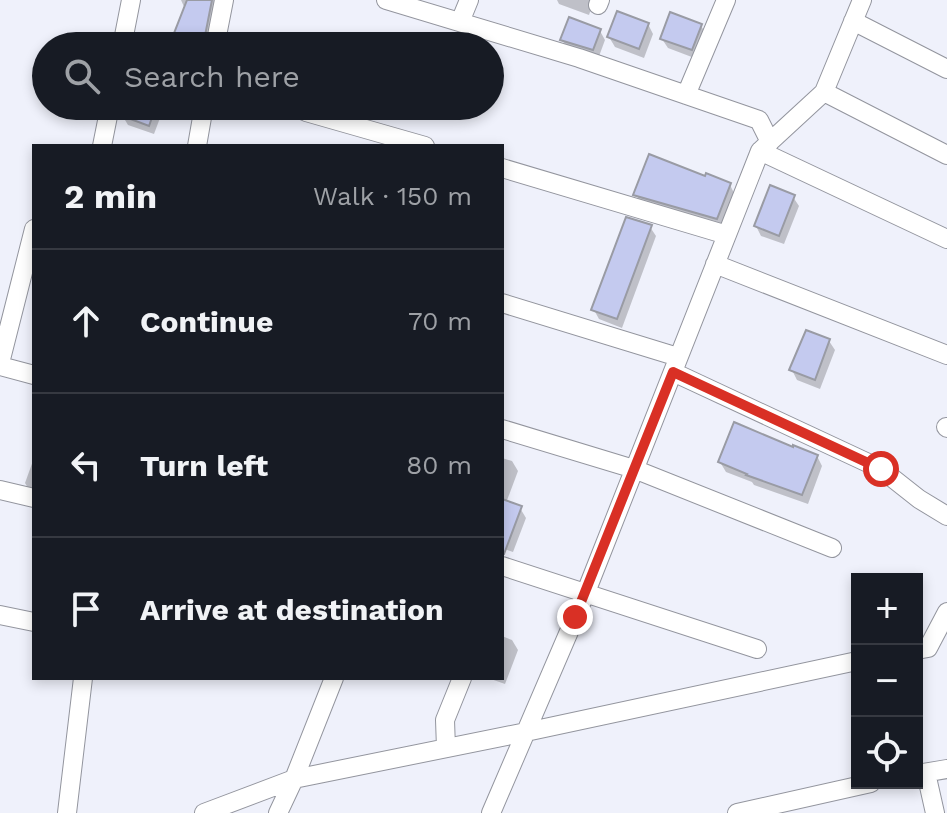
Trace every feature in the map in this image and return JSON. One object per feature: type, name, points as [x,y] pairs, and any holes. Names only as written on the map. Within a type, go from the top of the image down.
[{"type":"street","points":[[125,32],[131,0]]},
{"type":"street","points":[[218,32],[224,0]]},
{"type":"street","points":[[386,0],[493,32]]},
{"type":"street","points":[[460,22],[469,0]]},
{"type":"street","points":[[686,95],[726,0]]},
{"type":"street","points":[[491,813],[586,592],[715,264],[765,146],[824,92],[862,0]]},
{"type":"street","points":[[853,21],[947,69]]},
{"type":"street","points":[[504,35],[759,120],[765,146],[947,239]]},
{"type":"street","points":[[824,92],[947,155]]},
{"type":"street","points":[[102,144],[107,120]]},
{"type":"street","points":[[197,144],[202,120]]},
{"type":"street","points":[[334,120],[418,144]]},
{"type":"street","points":[[504,169],[727,235]]},
{"type":"street","points":[[32,253],[0,365],[32,374]]},
{"type":"street","points":[[715,264],[947,355]]},
{"type":"street","points":[[504,304],[675,365],[881,469],[947,516]]},
{"type":"street","points":[[504,430],[634,469],[832,548]]},
{"type":"street","points":[[0,490],[32,498]]},
{"type":"street","points":[[504,570],[586,592],[757,649]]},
{"type":"street","points":[[923,649],[928,648],[947,612]]},
{"type":"street","points":[[0,615],[32,622]]},
{"type":"street","points":[[204,813],[294,779],[851,662]]},
{"type":"street","points":[[67,813],[83,680]]},
{"type":"street","points":[[278,813],[333,680]]},
{"type":"street","points":[[446,748],[445,720],[461,680]]},
{"type":"street","points":[[923,774],[947,769]]},
{"type":"street","points":[[923,777],[935,813]]},
{"type":"street","points":[[737,813],[811,805],[855,789]]},
{"type":"building","points":[[187,0],[212,0],[206,32],[175,32]]},
{"type":"building","points":[[617,11],[649,23],[639,49],[607,37]]},
{"type":"building","points":[[670,12],[702,24],[692,50],[660,39]]},
{"type":"building","points":[[569,17],[601,29],[593,50],[560,40]]},
{"type":"building","points":[[133,120],[151,120],[149,126]]},
{"type":"building","points":[[649,154],[731,183],[717,219],[633,195]]},
{"type":"building","points":[[770,185],[795,195],[779,236],[754,226]]},
{"type":"building","points":[[626,217],[652,225],[617,319],[591,310]]},
{"type":"building","points":[[806,330],[830,339],[815,380],[789,370]]},
{"type":"building","points":[[734,422],[818,455],[802,495],[718,462]]},
{"type":"building","points":[[504,500],[522,506],[504,554]]},
{"type":"route","points":[[575,617],[673,372],[881,469]]}]
